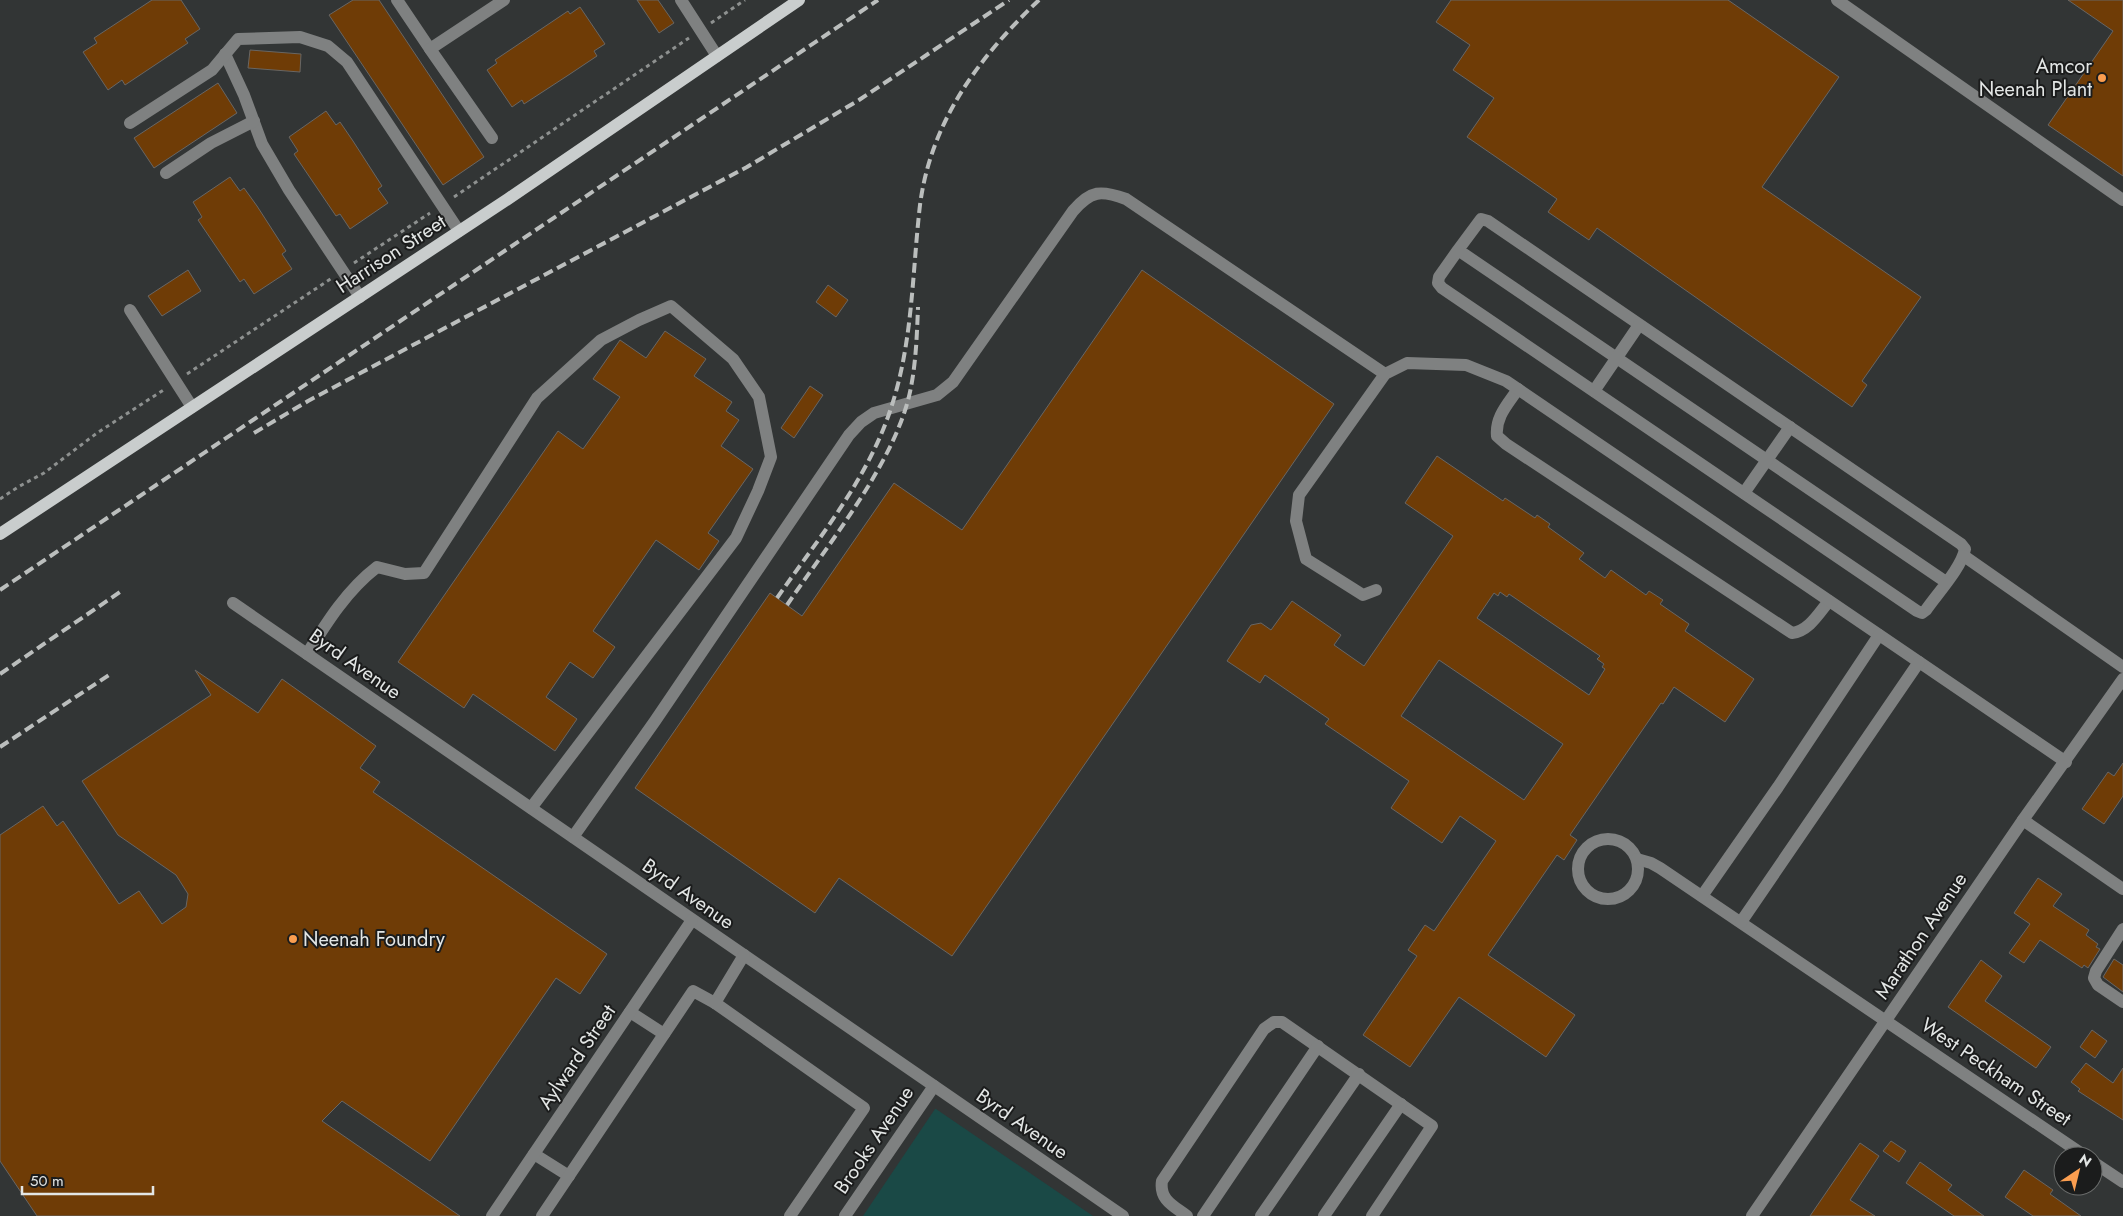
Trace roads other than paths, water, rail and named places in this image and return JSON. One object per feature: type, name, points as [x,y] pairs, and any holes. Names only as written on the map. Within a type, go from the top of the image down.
[{"type":"main road","name":"Harrison Street","points":[[0,534],[459,231],[799,0]]},
{"type":"street","points":[[397,0],[492,138]]},
{"type":"street","points":[[430,49],[504,0]]},
{"type":"street","points":[[681,0],[717,56]]},
{"type":"street","points":[[1836,0],[2123,200]]},
{"type":"street","points":[[130,123],[212,70],[238,39],[300,37],[328,46],[347,62],[459,231]]},
{"type":"street","points":[[225,54],[244,95],[262,144],[289,190],[360,297]]},
{"type":"street","points":[[166,173],[211,142],[254,121]]},
{"type":"street","points":[[573,837],[655,721],[849,435],[861,422],[874,413],[937,395],[953,382],[1073,211],[1082,200],[1092,194],[1111,194],[1126,199],[1384,374]]},
{"type":"street","points":[[1481,219],[1488,221],[1640,325],[1961,544],[1965,549],[1964,556],[1926,610],[1922,612],[1917,611],[1442,288],[1438,283],[1439,277],[1481,219]]},
{"type":"street","points":[[1458,250],[1946,582]]},
{"type":"street","points":[[307,654],[333,613],[360,580],[377,566],[405,574],[424,572],[537,398],[601,340],[671,306],[733,359],[758,397],[770,457],[758,491],[736,538],[531,808]]},
{"type":"street","points":[[130,310],[192,407]]},
{"type":"street","points":[[1594,391],[1640,325]]},
{"type":"street","points":[[1376,590],[1363,595],[1306,559],[1296,521],[1298,495],[1384,374],[1407,363],[1466,365],[1506,381],[2066,762]]},
{"type":"street","points":[[1518,389],[1496,426],[1497,436],[1506,444],[1792,633],[1798,633],[1808,627],[1829,601]]},
{"type":"street","points":[[1744,493],[1790,427]]},
{"type":"street","points":[[1964,556],[2123,667]]},
{"type":"street","name":"Byrd Avenue","points":[[233,603],[1122,1216]]},
{"type":"street","points":[[1702,896],[1778,787],[1879,635]]},
{"type":"street","points":[[1741,922],[1919,662]]},
{"type":"street","name":"Marathon Avenue","points":[[1752,1216],[2023,820],[2066,762],[2123,679]]},
{"type":"street","points":[[2023,820],[2123,889]]},
{"type":"street","points":[[1616,839],[1625,843],[1637,859],[1639,869],[1637,879],[1632,888],[1625,894],[1616,898],[1596,897],[1581,884],[1578,864],[1581,854],[1587,846],[1600,840],[1616,839]]},
{"type":"street","name":"West Peckham Street","points":[[1637,859],[1651,862],[2070,1146]]},
{"type":"street","name":"Aylward Street","points":[[492,1216],[692,920]]},
{"type":"street","points":[[2123,929],[2094,978],[2098,985],[2123,1002]]},
{"type":"street","points":[[715,1003],[744,955]]},
{"type":"street","points":[[542,1216],[693,991],[715,1003],[864,1108],[790,1216]]},
{"type":"street","points":[[630,1012],[664,1034]]},
{"type":"street","points":[[1187,1216],[1166,1200],[1160,1190],[1162,1181],[1264,1029],[1274,1022],[1282,1022],[1432,1126],[1372,1216]]},
{"type":"street","points":[[1203,1216],[1318,1046]]},
{"type":"street","points":[[1261,1216],[1358,1074]]},
{"type":"street","name":"Brooks Avenue","points":[[846,1216],[934,1086]]},
{"type":"street","points":[[1324,1216],[1401,1104]]},
{"type":"street","points":[[534,1154],[569,1176]]},
{"type":"street","points":[[2103,1169],[2123,1182]]},
{"type":"railway","points":[[0,590],[878,0]]},
{"type":"railway","points":[[254,433],[308,401],[747,167],[859,100],[1009,0]]},
{"type":"railway","points":[[777,598],[855,485],[880,436],[890,411],[898,386],[911,309],[920,205],[926,174],[947,118],[961,92],[978,68],[997,44],[1039,0]]},
{"type":"railway","points":[[787,605],[860,500],[892,443],[904,415],[911,387],[917,337],[918,307]]},
{"type":"railway","points":[[0,674],[120,592]]},
{"type":"railway","points":[[0,747],[112,673]]},
{"type":"place","name":"Amcor Neenah Plant","points":[[2102,78]]},
{"type":"place","name":"Neenah Foundry","points":[[293,939]]}]
